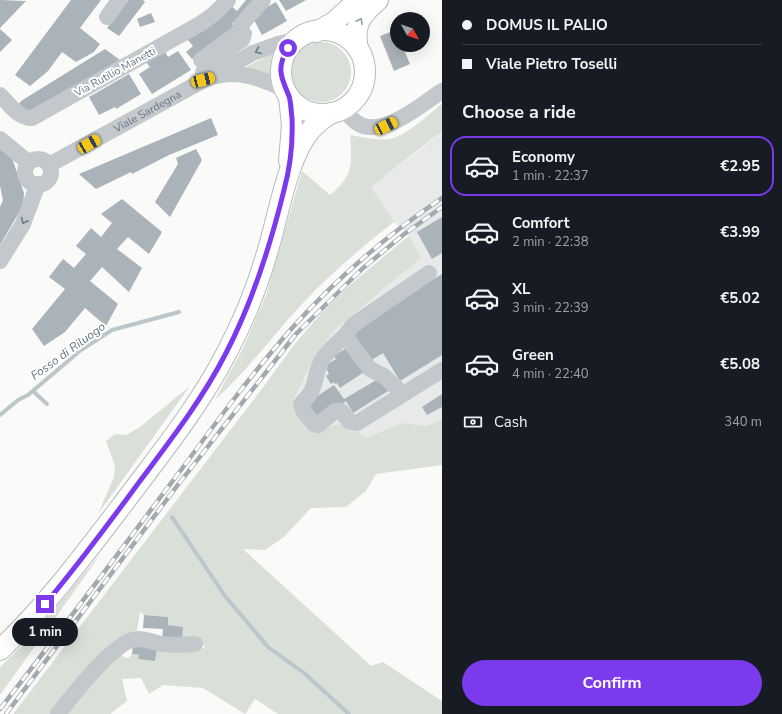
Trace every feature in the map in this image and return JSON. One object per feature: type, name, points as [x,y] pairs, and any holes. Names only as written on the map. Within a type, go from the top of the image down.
[{"type":"main road","name":"Viale Sardegna","points":[[295,40],[316,32],[334,22],[358,0]]},
{"type":"main road","points":[[0,650],[45,604],[77,565],[180,428],[209,384],[237,332],[258,282],[288,176],[306,136],[337,110],[354,100],[363,82],[364,68],[358,49],[356,35],[359,21],[365,12],[378,0]]},
{"type":"main road","name":"Viale Sardegna","points":[[316,32],[328,31],[340,34],[350,40],[358,49]]},
{"type":"main road","points":[[288,176],[292,125],[287,93],[282,78],[282,63],[285,54],[295,40]]},
{"type":"main road","name":"Viale Sardegna","points":[[287,93],[297,105],[308,111],[319,113],[337,110]]},
{"type":"street","points":[[107,17],[119,0]]},
{"type":"street","name":"Via Rutilio Manetti","points":[[0,95],[18,113],[27,118],[32,118],[200,24],[214,14],[228,0]]},
{"type":"street","points":[[203,80],[202,72],[211,61],[242,40],[244,35],[241,31],[241,25],[263,0]]},
{"type":"street","points":[[201,60],[241,31]]},
{"type":"street","name":"Viale Sardegna","points":[[49,165],[253,53],[278,44],[295,40]]},
{"type":"street","name":"Viale Sardegna","points":[[203,80],[226,74],[244,74],[287,93]]},
{"type":"street","points":[[337,110],[360,125],[372,128],[379,127],[394,121],[442,91]]},
{"type":"street","points":[[0,139],[29,163]]},
{"type":"street","points":[[40,159],[49,165],[50,176],[45,182],[38,184],[28,178],[26,171],[29,163],[40,159]]},
{"type":"street","points":[[0,261],[23,224],[38,184]]},
{"type":"street","points":[[429,273],[352,326],[345,336],[321,362],[316,385],[301,404],[304,412],[314,424],[318,425],[335,412],[341,411],[349,421],[357,423],[442,370]]},
{"type":"street","points":[[345,336],[370,369],[384,376],[400,392],[405,394]]},
{"type":"street","points":[[58,714],[116,648],[136,639],[172,645],[195,644]]},
{"type":"shaded area","points":[[315,42],[327,42],[338,47],[346,55],[351,66],[349,84],[338,97],[327,102],[315,102],[304,97],[296,89],[291,78],[291,66],[296,55],[304,47]]},
{"type":"shaded area","points":[[272,54],[270,78],[246,69],[246,67]]},
{"type":"shaded area","points":[[442,104],[442,131],[371,187],[394,222],[325,281],[292,315],[227,389],[215,400],[244,346],[266,295],[302,171],[330,195],[344,182],[350,168],[350,135],[381,140],[396,137],[403,134],[424,119]]},
{"type":"shaded area","points":[[442,131],[442,419],[427,427],[401,423],[366,438],[344,422],[318,431],[292,403],[290,349],[321,314],[356,280],[409,236],[394,222],[370,187],[417,152]]},
{"type":"shaded area","points":[[409,236],[421,258],[335,329],[314,358],[292,402],[318,431],[344,422],[366,438],[401,423],[427,426],[442,419],[442,465],[376,474],[366,491],[346,507],[311,508],[284,537],[265,550],[243,549],[371,666],[383,662],[442,701],[442,714],[278,714],[255,699],[245,714],[203,688],[163,685],[149,694],[141,678],[122,679],[127,701],[110,714],[13,714],[303,334],[330,304],[363,274]],"holes":[[[140,612],[144,615],[168,617],[168,625],[183,627],[182,643],[198,637],[205,648],[157,649],[138,659],[139,655],[132,654],[129,658],[123,657],[122,652],[111,646],[115,640],[137,630]]]},
{"type":"shaded area","points":[[190,386],[98,514],[114,477],[115,466],[106,441],[115,434],[126,435],[140,427]]},
{"type":"shaded area","points":[[103,551],[0,695],[0,667],[28,640]]},
{"type":"building","points":[[0,0],[26,1],[0,28]]},
{"type":"building","points":[[71,0],[101,0],[80,28],[100,44],[94,52],[76,62],[62,52],[48,71],[30,86],[15,75]]},
{"type":"building","points":[[128,0],[143,0],[145,2],[119,36],[107,28]]},
{"type":"building","points":[[246,0],[260,0],[241,14],[232,24],[237,30],[192,59],[186,52],[193,46],[187,39],[193,34],[195,36],[217,19],[230,5],[237,11]]},
{"type":"building","points":[[279,0],[306,0],[286,11]]},
{"type":"building","points":[[276,2],[287,21],[262,35],[253,18],[260,11]]},
{"type":"building","points":[[151,13],[155,22],[140,27],[137,19]]},
{"type":"building","points":[[0,29],[12,40],[0,52]]},
{"type":"building","points":[[390,32],[390,52],[405,52],[410,64],[394,71],[380,36]]},
{"type":"building","points":[[105,49],[120,60],[27,115],[19,104],[21,101]]},
{"type":"building","points":[[164,50],[168,57],[178,51],[191,70],[152,94],[139,74],[150,67],[146,62]]},
{"type":"building","points":[[129,74],[141,94],[116,109],[115,107],[99,115],[89,97]]},
{"type":"building","points":[[211,118],[218,135],[169,155],[132,174],[131,172],[96,189],[79,174]]},
{"type":"building","points":[[0,147],[12,158],[24,193],[23,206],[0,245],[0,207],[3,200],[0,186]]},
{"type":"building","points":[[196,149],[202,160],[170,217],[155,202],[178,164],[176,158]]},
{"type":"building","points":[[122,199],[162,232],[149,254],[128,237],[117,249],[142,268],[129,292],[102,267],[90,281],[118,304],[106,326],[85,308],[65,332],[44,346],[32,329],[65,289],[49,277],[63,259],[74,268],[86,254],[76,246],[91,228],[101,237],[112,223],[101,214]]},
{"type":"building","points":[[442,217],[442,253],[432,259],[417,232]]},
{"type":"building","points":[[442,274],[442,355],[400,381],[383,353],[370,361],[351,330]]},
{"type":"building","points":[[348,347],[364,372],[340,388],[337,383],[335,384],[334,382],[331,384],[326,376],[329,374],[325,366],[336,359],[334,356]]},
{"type":"building","points":[[380,378],[388,391],[353,413],[346,401],[316,422],[304,405],[334,385],[344,399]]},
{"type":"building","points":[[442,394],[442,407],[427,415],[422,407]]},
{"type":"building","points":[[144,615],[168,617],[168,625],[183,627],[182,643],[162,641],[163,629],[143,628]]},
{"type":"building","points":[[133,645],[157,649],[155,661],[138,659],[139,655],[132,654]]},
{"type":"waterway","name":"Fosso di Riluogo","points":[[0,415],[18,400],[28,395],[81,350],[112,330],[179,312]]},
{"type":"waterway","points":[[33,391],[47,404]]},
{"type":"waterway","points":[[172,517],[225,596],[268,647],[304,673],[349,714]]},
{"type":"railway","points":[[0,709],[249,379],[278,344],[327,291],[345,274],[382,242],[442,198]]},
{"type":"railway","points":[[6,714],[177,486],[296,334],[362,269],[403,235],[442,207]]},
{"type":"route","points":[[45,604],[81,560],[190,413],[217,370],[244,316],[258,282],[267,254],[288,176],[292,130],[291,114],[289,97],[283,86],[281,73],[282,63],[288,48]]}]
